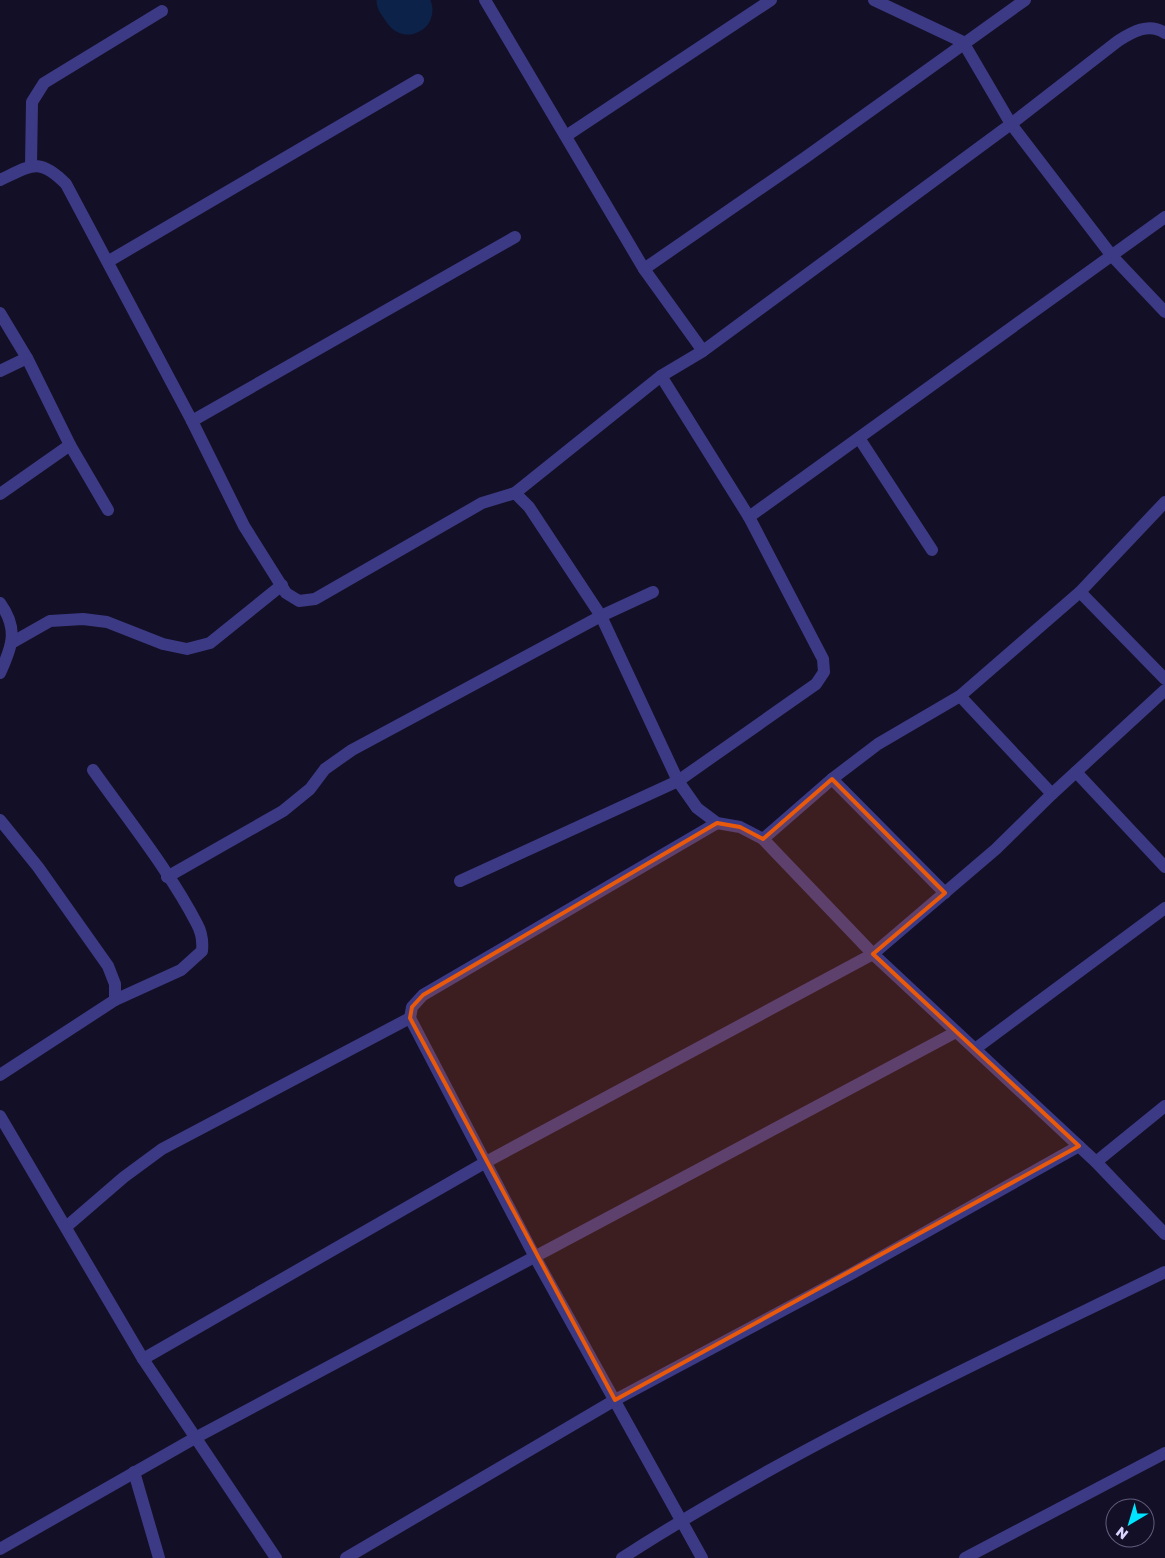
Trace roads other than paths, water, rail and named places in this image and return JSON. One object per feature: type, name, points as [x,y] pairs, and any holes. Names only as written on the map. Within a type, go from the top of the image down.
[{"type":"street","points":[[485,0],[644,269],[703,351]]},
{"type":"street","points":[[566,136],[771,0]]},
{"type":"street","points":[[874,0],[963,42],[1011,124],[1112,256],[1165,312]]},
{"type":"street","points":[[644,269],[806,157],[963,42],[1025,0]]},
{"type":"street","points":[[31,166],[32,102],[44,83],[162,10]]},
{"type":"street","points":[[0,180],[31,166],[44,166],[66,184],[192,420],[244,526],[286,593],[299,601],[315,599],[482,503],[515,493],[661,376],[703,351],[1133,32],[1152,28],[1159,29],[1165,33]]},
{"type":"street","points":[[108,261],[418,80]]},
{"type":"street","points":[[749,517],[1165,217]]},
{"type":"street","points":[[192,420],[515,237]]},
{"type":"street","points":[[0,313],[27,358],[70,445],[108,510]]},
{"type":"street","points":[[0,371],[27,358]]},
{"type":"street","points":[[460,881],[678,781],[816,684],[824,672],[823,659],[749,517],[661,376]]},
{"type":"street","points":[[859,438],[932,550]]},
{"type":"street","points":[[0,494],[70,445]]},
{"type":"street","points":[[515,493],[528,507],[601,616],[678,781],[697,808],[717,823],[740,827],[763,839],[873,954],[1096,1162],[1165,1234]]},
{"type":"street","points":[[763,839],[832,779],[878,744],[960,696],[1080,592],[1165,502]]},
{"type":"street","points":[[13,642],[50,621],[83,619],[107,622],[163,644],[187,648],[210,643],[282,585]]},
{"type":"street","points":[[167,876],[283,811],[310,789],[325,769],[352,750],[601,616],[653,592]]},
{"type":"street","points":[[1080,592],[1165,678]]},
{"type":"street","points":[[0,603],[10,622],[13,642],[0,673]]},
{"type":"street","points":[[143,1359],[486,1162],[873,954],[996,849],[1052,794],[1165,690]]},
{"type":"street","points":[[960,696],[1052,794]]},
{"type":"street","points":[[0,1075],[115,1000],[181,970],[202,951],[203,939],[198,925],[167,876],[93,770]]},
{"type":"street","points":[[1076,772],[1165,867]]},
{"type":"street","points":[[832,779],[945,893]]},
{"type":"street","points":[[0,820],[38,867],[108,966],[115,984],[115,1000]]},
{"type":"street","points":[[702,1558],[535,1257],[410,1018],[412,1007],[423,995],[717,823]]},
{"type":"street","points":[[975,1049],[1165,908]]},
{"type":"street","points":[[66,1226],[124,1177],[162,1149],[410,1018]]},
{"type":"street","points":[[0,1549],[195,1438],[956,1032]]},
{"type":"street","points":[[1096,1162],[1165,1106]]},
{"type":"street","points":[[0,1116],[143,1359],[276,1558]]},
{"type":"street","points":[[346,1558],[615,1400],[851,1274],[1079,1146]]},
{"type":"street","points":[[622,1558],[681,1520],[910,1396],[1165,1272]]},
{"type":"street","points":[[965,1558],[1165,1453]]},
{"type":"street","points":[[134,1472],[159,1558]]},
{"type":"waterway","points":[[401,0],[408,10]]}]
